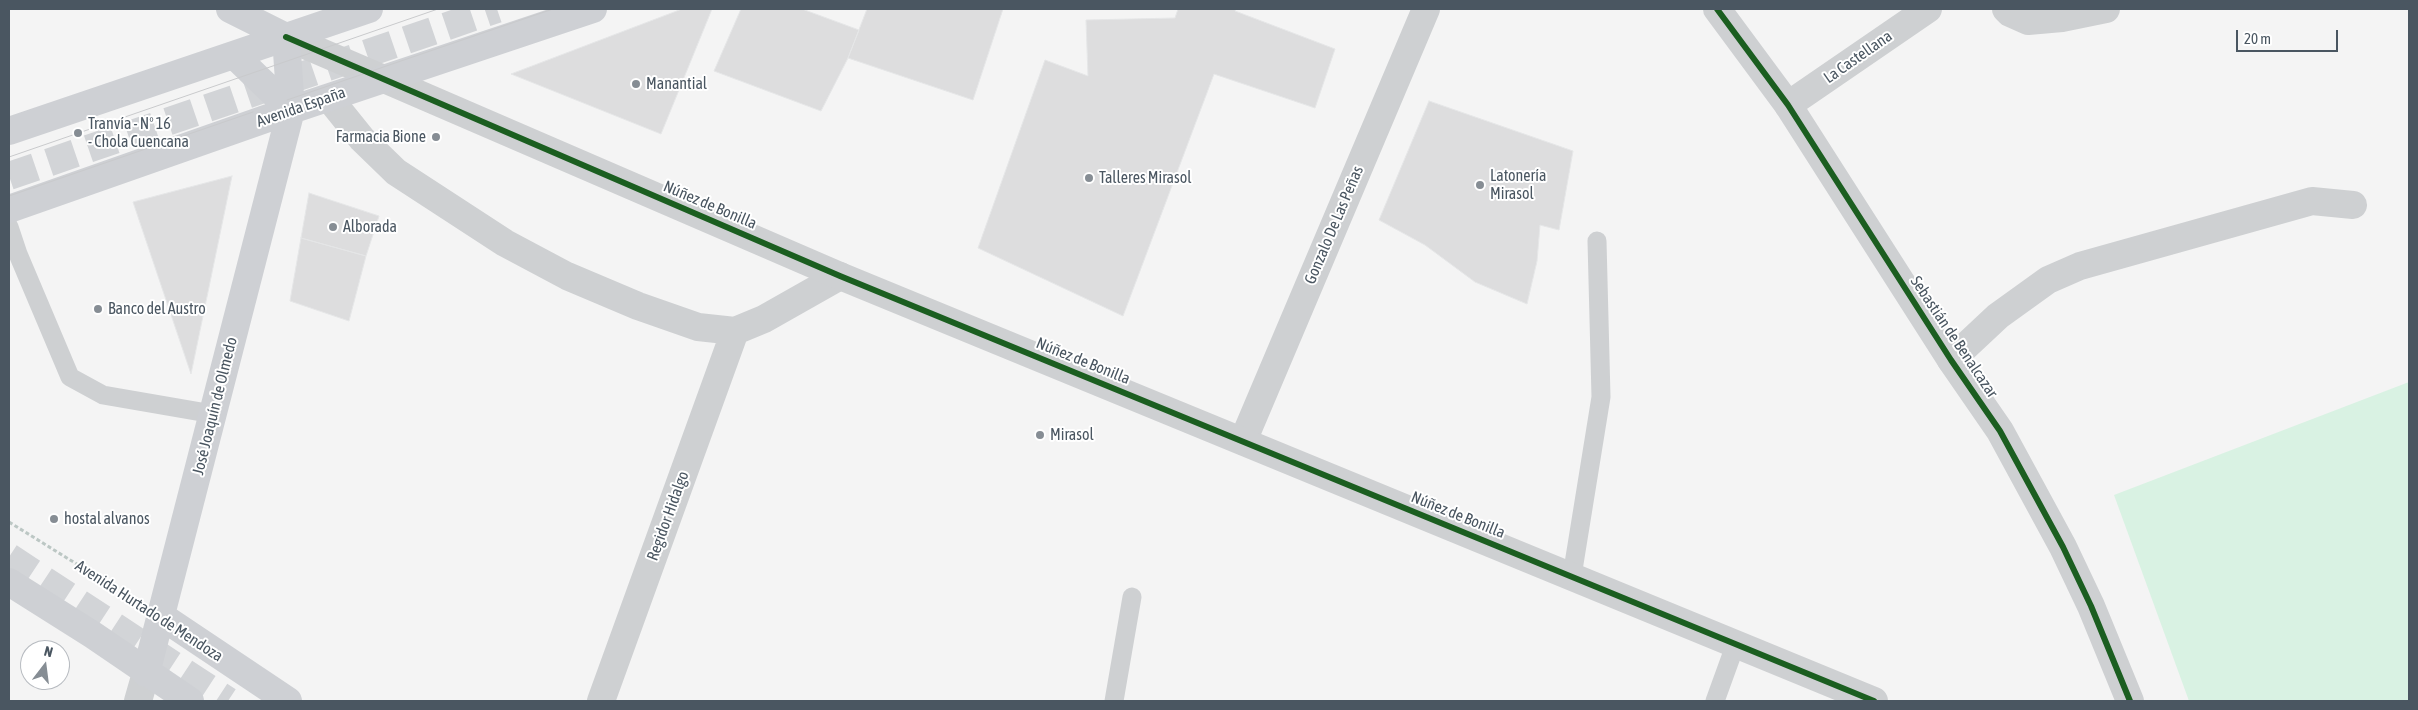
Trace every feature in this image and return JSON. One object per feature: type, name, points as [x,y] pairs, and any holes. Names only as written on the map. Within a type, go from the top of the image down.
[{"type":"main road","name":"Núñez de Bonilla","points":[[230,9],[286,37]]},
{"type":"main road","points":[[9,131],[369,9]]},
{"type":"main road","name":"Avenida España","points":[[9,208],[291,110],[593,9]]},
{"type":"main road","name":"José Joaquín de Olmedo","points":[[146,673],[291,110],[286,37]]},
{"type":"main road","points":[[234,55],[291,110]]},
{"type":"main road","points":[[9,582],[93,635],[146,673],[190,701]]},
{"type":"main road","name":"Avenida Hurtado de Mendoza","points":[[161,616],[288,701]]},
{"type":"street","name":"Gonzalo De Las Peñas","points":[[1243,441],[1426,9]]},
{"type":"street","name":"Sebastián de Benalcazar","points":[[1717,9],[1788,105],[1950,360],[2000,430],[2033,489],[2091,606],[2130,701]]},
{"type":"street","name":"La Castellana","points":[[1788,105],[1928,9]]},
{"type":"street","points":[[2006,9],[2010,13],[2028,20],[2062,18],[2106,9]]},
{"type":"street","name":"Núñez de Bonilla","points":[[286,37],[840,276],[1874,701]]},
{"type":"street","points":[[329,98],[362,139],[396,172],[505,243],[567,276],[638,306],[698,327],[735,331],[764,320],[840,276]]},
{"type":"street","points":[[1950,360],[1998,316],[2040,285],[2080,266],[2312,201],[2353,205]]},
{"type":"street","name":"Regidor Hidalgo","points":[[601,701],[735,331]]},
{"type":"street","name":"José Joaquín de Olmedo","points":[[138,701],[146,673]]},
{"type":"lane","points":[[9,227],[18,254],[70,377],[103,395],[213,414]]},
{"type":"lane","points":[[1572,576],[1601,397],[1597,241]]},
{"type":"lane","points":[[1114,701],[1132,597]]},
{"type":"lane","points":[[1715,701],[1736,643]]},
{"type":"green space","points":[[2409,382],[2409,701],[2189,701],[2114,495]]},
{"type":"building","points":[[682,9],[712,9],[661,134],[511,74]]},
{"type":"building","points":[[741,9],[802,9],[859,30],[848,58],[821,111],[714,71]]},
{"type":"building","points":[[867,9],[1003,9],[973,100],[848,58]]},
{"type":"building","name":"Talleres Mirasol","points":[[1178,9],[1236,9],[1235,11],[1335,49],[1315,108],[1214,74],[1123,316],[978,248],[1045,60],[1088,76],[1086,20],[1175,18]]},
{"type":"building","name":"Latonería Mirasol","points":[[1429,101],[1573,151],[1559,230],[1540,225],[1537,261],[1527,304],[1475,282],[1425,245],[1379,220]]},
{"type":"building","points":[[232,176],[191,374],[133,202]]},
{"type":"building","points":[[309,193],[379,216],[366,256],[301,238]]},
{"type":"building","points":[[301,238],[366,256],[349,321],[290,301]]},
{"type":"tunnel","points":[[9,176],[497,9]]},
{"type":"tunnel","points":[[9,557],[228,701]]},
{"type":"tram line","points":[[9,157],[438,9]]},
{"type":"tram line","points":[[287,100],[553,9]]},
{"type":"tram line","points":[[9,196],[253,112]]},
{"type":"cycle path","points":[[1717,9],[1788,105],[1951,360],[2000,431],[2063,547],[2091,606],[2130,701]]},
{"type":"cycle path","points":[[286,37],[840,276],[1874,701]]},
{"type":"place","name":"Manantial","points":[[636,84]]},
{"type":"place","name":"Tranvía - Nº 16 - Chola Cuencana","points":[[78,133]]},
{"type":"place","name":"Farmacia Bione","points":[[436,137]]},
{"type":"place","name":"Talleres Mirasol","points":[[1089,178]]},
{"type":"place","name":"Latonería Mirasol","points":[[1480,185]]},
{"type":"place","name":"Alborada","points":[[333,227]]},
{"type":"place","name":"Banco del Austro","points":[[98,309]]},
{"type":"place","name":"Mirasol","points":[[1040,435]]},
{"type":"place","name":"hostal alvanos","points":[[54,519]]}]
